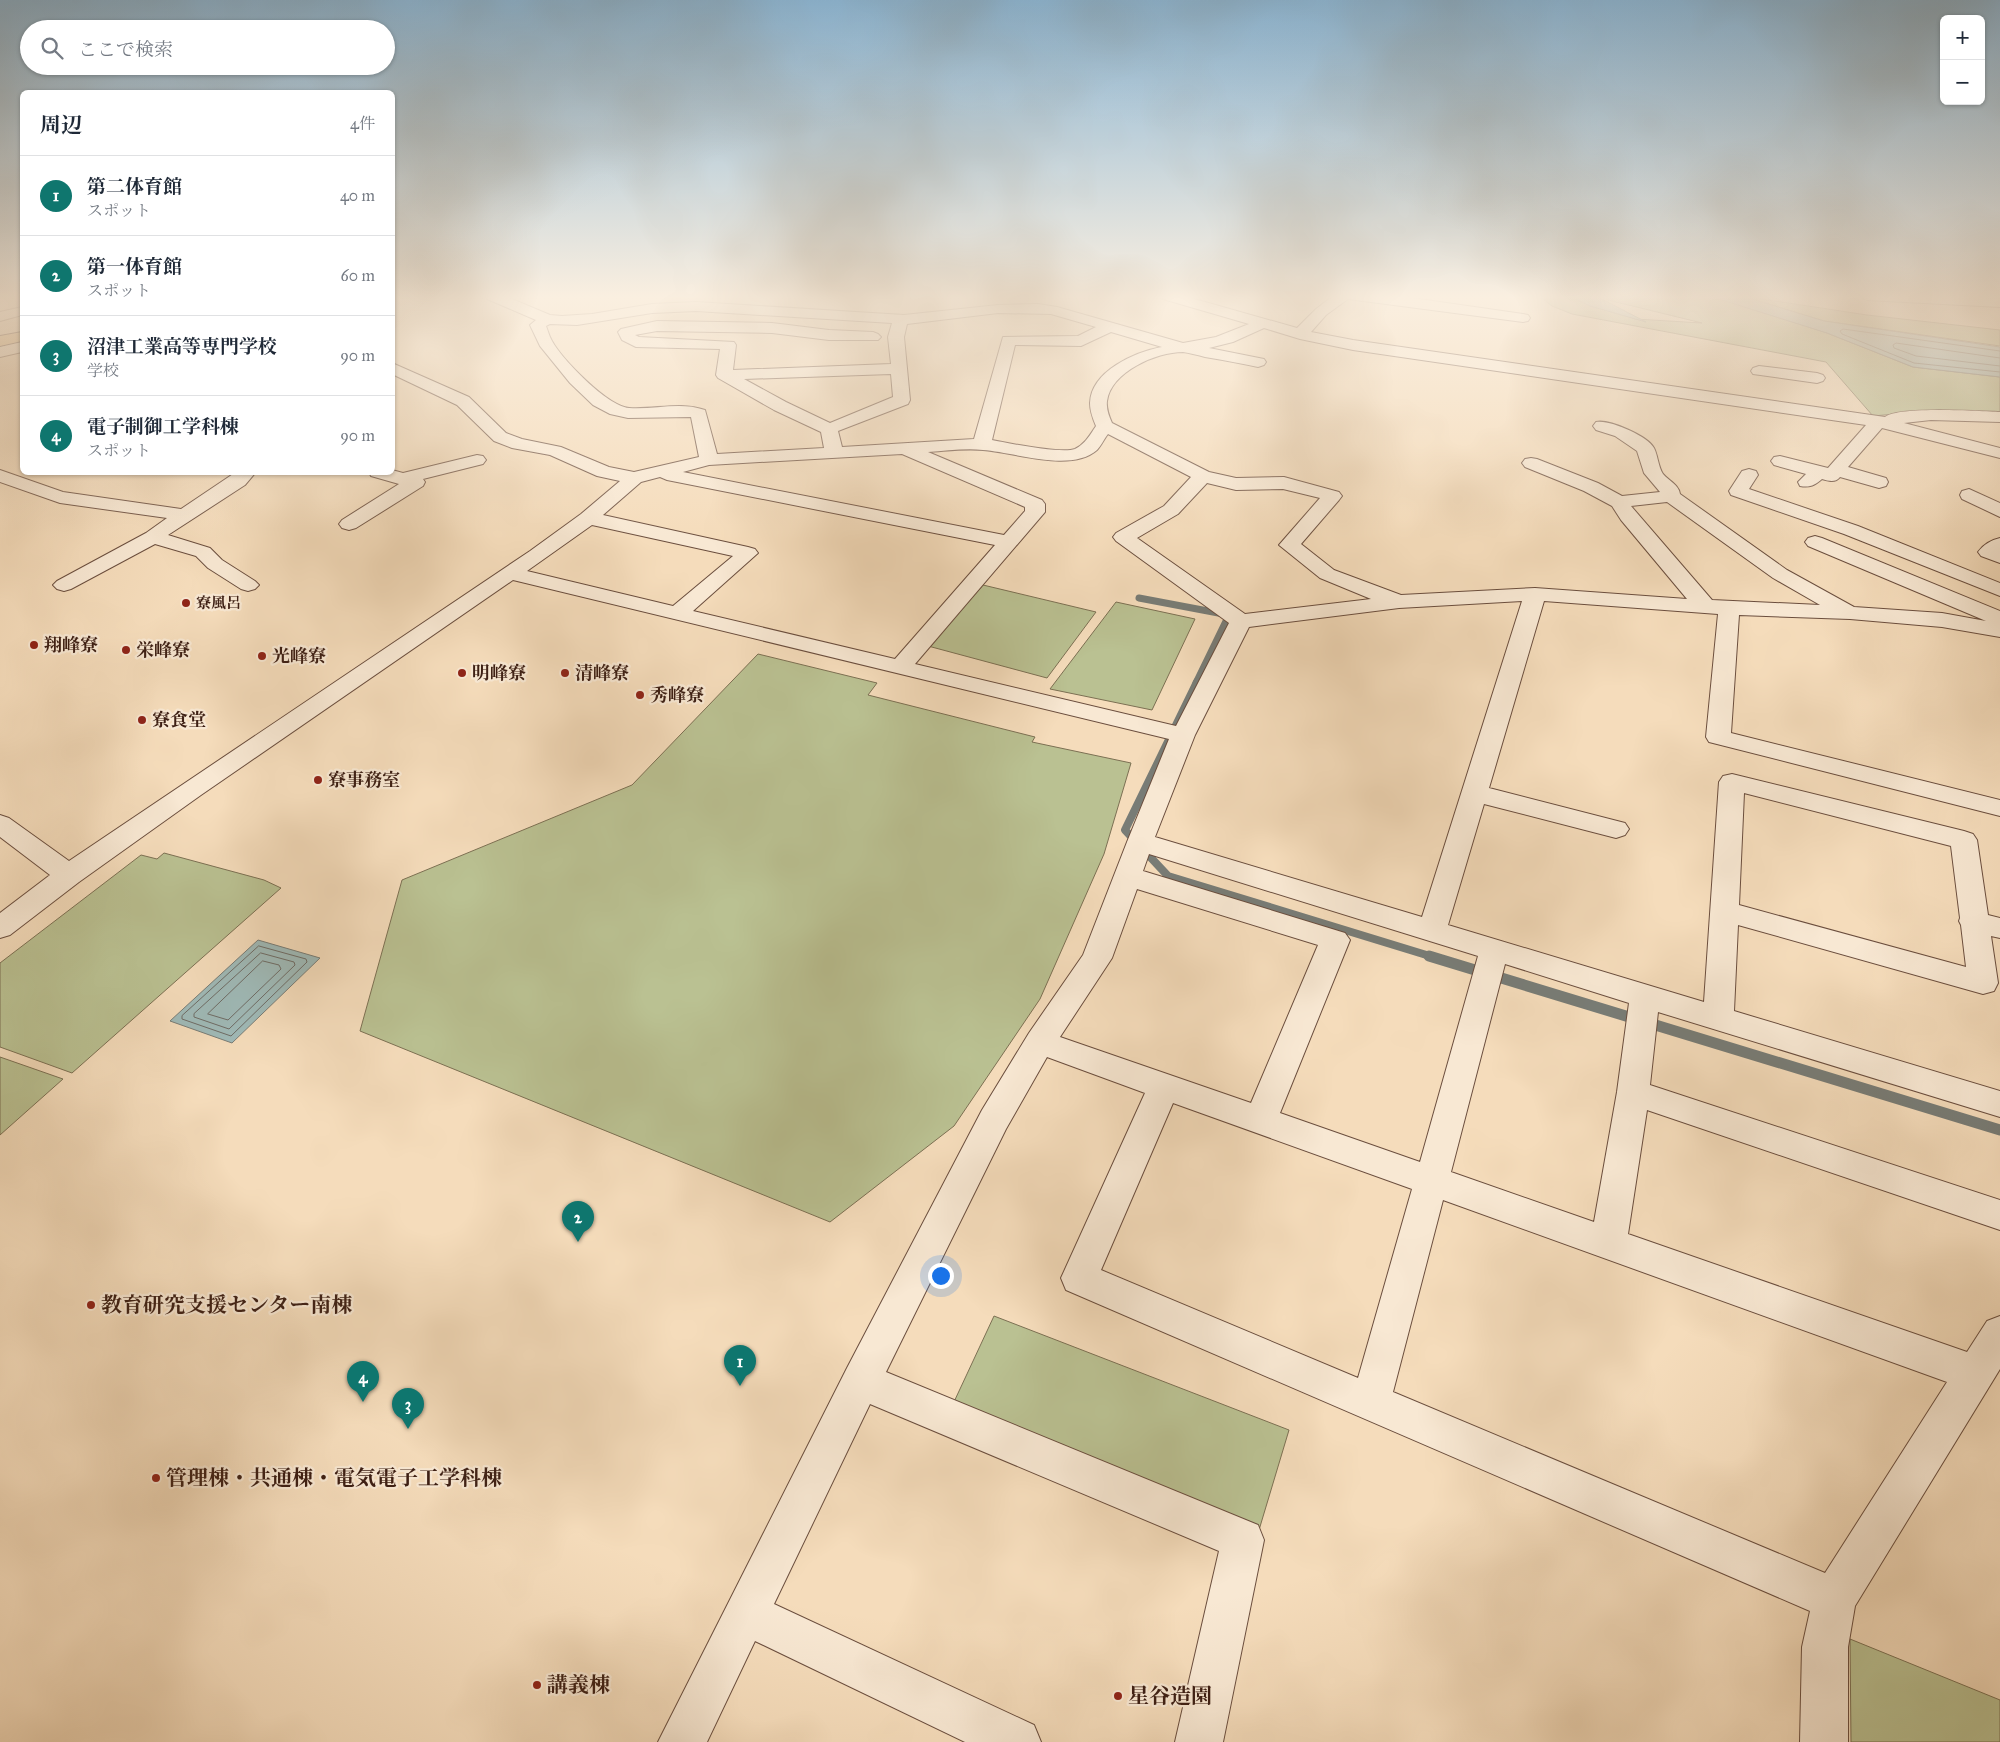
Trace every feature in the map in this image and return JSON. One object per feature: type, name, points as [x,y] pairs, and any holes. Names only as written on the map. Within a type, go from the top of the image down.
[{"type":"street","points":[[412,377],[463,401],[500,437],[518,444],[555,451],[604,472],[634,478]]},
{"type":"street","points":[[574,377],[599,401],[616,410],[628,413],[691,411],[699,414],[709,460]]},
{"type":"street","points":[[728,377],[780,406],[829,429],[902,400],[900,377]]},
{"type":"street","points":[[982,444],[999,377]]},
{"type":"street","points":[[1111,377],[1099,396],[1099,411],[1105,426],[1203,476],[1236,484],[1284,484],[1332,496],[1289,545],[1328,574],[1399,602]]},
{"type":"street","points":[[1578,377],[1877,421],[2000,454]]},
{"type":"street","points":[[1810,377],[1812,411]]},
{"type":"street","points":[[1822,474],[1877,421],[1931,415],[2000,418]]},
{"type":"street","points":[[0,928],[69,875],[588,518],[634,478],[709,460],[902,448],[982,444],[1032,453],[1057,456],[1071,455],[1080,453],[1091,446],[1105,426]]},
{"type":"street","points":[[1602,426],[1621,432],[1646,449],[1651,471],[1655,478],[1671,491],[1671,496]]},
{"type":"street","points":[[829,429],[834,452]]},
{"type":"street","points":[[900,667],[1035,512],[1035,504],[902,448]]},
{"type":"street","points":[[401,478],[477,460]]},
{"type":"street","points":[[1780,461],[1822,474],[1879,482]]},
{"type":"street","points":[[1531,463],[1591,487],[1619,502],[1628,516],[1718,608],[1718,737],[2000,808]]},
{"type":"street","points":[[656,472],[1009,542]]},
{"type":"street","points":[[64,585],[153,537],[238,481],[244,475]]},
{"type":"street","points":[[349,524],[416,482],[390,475]]},
{"type":"street","points":[[1749,475],[1738,492],[1852,530],[2000,590]]},
{"type":"street","points":[[0,476],[60,497],[184,515]]},
{"type":"street","points":[[1203,476],[1171,510],[1123,537],[1242,621],[1399,602],[1535,594],[1718,608],[1850,613],[1998,623]]},
{"type":"street","points":[[1968,495],[2000,511]]},
{"type":"street","points":[[1619,502],[1671,496],[1780,574],[1850,613]]},
{"type":"street","points":[[588,518],[748,553],[678,613]]},
{"type":"street","points":[[153,537],[203,552],[215,564],[248,585]]},
{"type":"street","points":[[1815,542],[1998,623]]},
{"type":"street","points":[[2000,544],[1988,552],[2000,557]]},
{"type":"street","points":[[509,573],[1183,735]]},
{"type":"street","points":[[1432,932],[1535,594]]},
{"type":"street","points":[[682,1742],[994,1120],[1040,1042],[1096,958],[1183,735],[1242,621]]},
{"type":"street","points":[[1718,1019],[1732,782],[1964,840],[1987,925],[1983,983],[1725,912]]},
{"type":"street","points":[[1474,793],[1616,829]]},
{"type":"street","points":[[0,824],[69,875]]},
{"type":"street","points":[[1140,842],[2000,1104]]},
{"type":"street","points":[[1127,876],[1335,940],[1260,1121]]},
{"type":"street","points":[[1371,1402],[1494,951]]},
{"type":"street","points":[[1609,1242],[1633,1092],[1644,997]]},
{"type":"street","points":[[1040,1042],[1164,1088],[1609,1242],[1976,1374]]},
{"type":"street","points":[[1164,1088],[1079,1278],[1834,1599]]},
{"type":"street","points":[[1633,1092],[2000,1215]]},
{"type":"street","points":[[1824,1742],[1825,1647],[1834,1599],[2000,1334]]},
{"type":"street","points":[[861,1382],[1243,1540],[1199,1742]]},
{"type":"street","points":[[747,1614],[1017,1742]]},
{"type":"green space","points":[[1839,377],[2000,377],[2000,418],[1939,410],[1873,416]]},
{"type":"green space","points":[[983,585],[1096,612],[1047,678],[928,646]]},
{"type":"green space","points":[[1116,602],[1195,619],[1152,710],[1050,689]]},
{"type":"green space","points":[[758,654],[877,683],[868,695],[1035,737],[1032,742],[1131,763],[1104,854],[1040,999],[954,1126],[830,1222],[360,1031],[402,880],[632,785]]},
{"type":"green space","points":[[164,853],[264,880],[281,888],[72,1073],[0,1047],[0,963],[141,855],[157,859]]},
{"type":"green space","points":[[0,1057],[63,1079],[0,1135]]},
{"type":"green space","points":[[994,1316],[1289,1430],[1259,1530],[953,1404]]},
{"type":"green space","points":[[1850,1639],[2000,1700],[2000,1742],[1851,1742]]},
{"type":"water","points":[[258,940],[320,958],[232,1043],[170,1021]]},
{"type":"waterway","points":[[1139,598],[1229,615],[1196,683]]},
{"type":"waterway","points":[[1197,682],[1125,830],[1168,876],[1433,957]]},
{"type":"waterway","points":[[1429,956],[2000,1130]]},
{"type":"place","name":"寮風呂","points":[[186,603]]},
{"type":"place","name":"翔峰寮","points":[[34,645]]},
{"type":"place","name":"栄峰寮","points":[[126,650]]},
{"type":"place","name":"光峰寮","points":[[262,656]]},
{"type":"place","name":"明峰寮","points":[[462,673]]},
{"type":"place","name":"清峰寮","points":[[565,673]]},
{"type":"place","name":"秀峰寮","points":[[640,695]]},
{"type":"place","name":"寮食堂","points":[[142,720]]},
{"type":"place","name":"寮事務室","points":[[318,780]]},
{"type":"place","name":"第一体育館","points":[[578,1242]]},
{"type":"place","name":"教育研究支援センター南棟","points":[[91,1305]]},
{"type":"place","name":"第二体育館","points":[[740,1386]]},
{"type":"place","name":"電子制御工学科棟","points":[[363,1402]]},
{"type":"place","name":"沼津工業高等専門学校","points":[[408,1429]]},
{"type":"place","name":"管理棟・共通棟・電気電子工学科棟","points":[[156,1478]]},
{"type":"place","name":"講義棟","points":[[537,1685]]},
{"type":"place","name":"星谷造園","points":[[1118,1696]]}]
